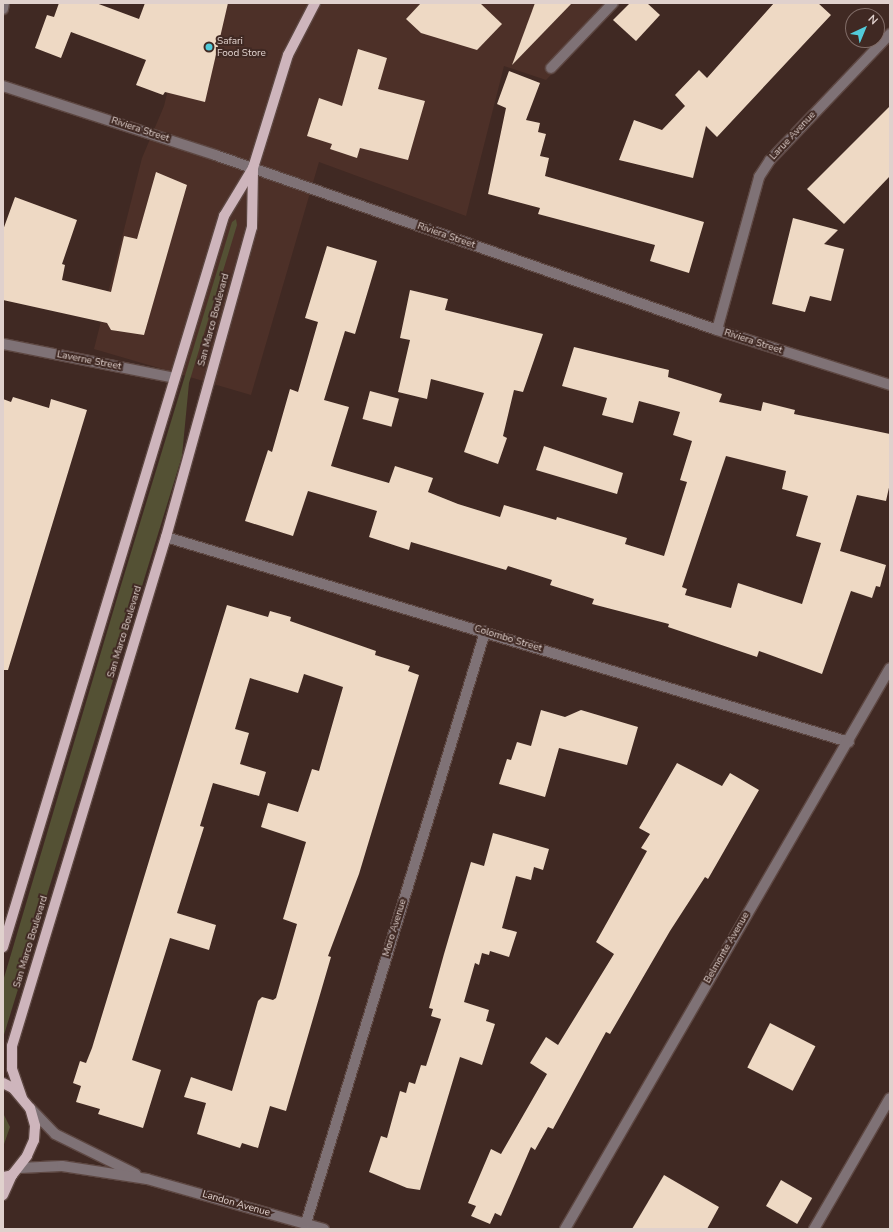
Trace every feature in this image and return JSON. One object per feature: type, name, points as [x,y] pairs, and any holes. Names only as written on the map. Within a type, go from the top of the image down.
[{"type":"main road","name":"San Marco Boulevard","points":[[3,948],[224,216],[253,168],[288,55],[314,3]]},
{"type":"main road","name":"San Marco Boulevard","points":[[22,1098],[12,1069],[12,1046],[166,537],[252,227],[253,168]]},
{"type":"main road","points":[[3,1083],[22,1098],[30,1108],[35,1126],[34,1140],[11,1173],[3,1195]]},
{"type":"street","points":[[3,8],[4,3]]},
{"type":"street","points":[[551,68],[613,3]]},
{"type":"street","name":"Larue Avenue","points":[[717,330],[759,177],[770,160],[890,34]]},
{"type":"street","name":"Riviera Street","points":[[3,86],[253,168],[717,330],[890,386]]},
{"type":"street","name":"Laverne Street","points":[[3,344],[175,378]]},
{"type":"street","name":"Colombo Street","points":[[166,537],[849,742]]},
{"type":"street","name":"Moro Avenue","points":[[306,1224],[485,632]]},
{"type":"street","name":"Belmonte Avenue","points":[[565,1229],[849,742],[890,668]]},
{"type":"street","points":[[814,1229],[890,1098]]},
{"type":"street","points":[[30,1108],[54,1134],[147,1179]]},
{"type":"street","points":[[11,1173],[62,1166],[147,1179]]},
{"type":"street","name":"Landon Avenue","points":[[147,1179],[324,1229]]},
{"type":"shaded area","points":[[189,3],[620,3],[546,80],[504,66],[466,216],[319,162],[251,395],[94,349],[142,158],[164,106]]},
{"type":"shaded area","points":[[236,219],[237,225],[189,383],[182,456],[3,1038],[3,981],[118,595],[232,222]]},
{"type":"shaded area","points":[[3,1113],[10,1127],[3,1147]]},
{"type":"building","points":[[59,3],[96,3],[139,19],[145,3],[228,3],[205,102],[165,92],[163,95],[136,85],[146,60],[71,32],[61,58],[35,48],[47,15],[54,17]]},
{"type":"building","points":[[421,3],[480,3],[502,24],[477,50],[421,33],[406,19]]},
{"type":"building","points":[[535,3],[572,3],[512,65]]},
{"type":"building","points":[[630,3],[647,3],[660,15],[636,41],[613,20]]},
{"type":"building","points":[[774,3],[818,3],[831,15],[717,137],[706,126],[693,178],[619,160],[634,120],[662,130],[685,106],[675,95],[699,70],[707,78]]},
{"type":"building","points":[[358,49],[387,58],[378,89],[425,101],[408,160],[360,148],[357,158],[330,149],[332,144],[307,136],[319,98],[342,106]]},
{"type":"building","points":[[509,71],[540,83],[526,120],[540,123],[538,132],[546,134],[540,156],[549,158],[545,176],[704,222],[689,273],[650,261],[655,245],[538,214],[540,208],[488,194],[506,108],[497,104]]},
{"type":"building","points":[[890,106],[890,176],[844,224],[807,189]]},
{"type":"building","points":[[156,172],[187,185],[144,335],[111,330],[107,323],[3,300],[3,230],[15,197],[77,220],[62,264],[65,265],[62,280],[111,292],[124,236],[137,239]]},
{"type":"building","points":[[793,218],[838,230],[824,244],[844,249],[831,301],[810,296],[805,312],[772,304]]},
{"type":"building","points":[[327,246],[377,261],[355,334],[345,331],[324,400],[349,407],[331,466],[389,483],[395,466],[433,478],[428,492],[458,504],[500,517],[504,505],[556,520],[557,517],[627,538],[625,544],[664,556],[687,482],[680,480],[692,441],[673,435],[680,412],[639,401],[633,423],[602,415],[607,398],[562,386],[574,347],[669,370],[668,377],[722,394],[719,402],[761,411],[763,402],[795,410],[794,414],[890,434],[890,483],[886,501],[857,495],[840,551],[886,565],[880,587],[876,586],[872,598],[851,591],[822,674],[759,651],[757,657],[668,627],[669,624],[592,604],[594,599],[550,585],[552,580],[508,566],[506,570],[411,542],[409,550],[369,537],[377,511],[308,491],[293,536],[245,521],[268,450],[272,452],[290,389],[298,392],[318,322],[305,318]],"holes":[[[726,456],[786,471],[782,489],[808,496],[796,536],[821,543],[802,604],[738,583],[731,608],[685,595],[687,589],[682,587]]]},
{"type":"building","points":[[410,290],[448,299],[445,310],[543,334],[523,392],[514,390],[503,436],[507,438],[498,464],[464,452],[484,393],[431,379],[427,399],[398,392],[410,340],[400,338]]},
{"type":"building","points":[[370,391],[399,399],[391,427],[362,419]]},
{"type":"building","points":[[13,397],[49,408],[51,399],[87,410],[8,670],[3,670],[3,399],[11,402]]},
{"type":"building","points":[[544,446],[623,473],[617,494],[536,470]]},
{"type":"building","points":[[227,605],[268,617],[270,611],[291,617],[290,621],[376,651],[375,655],[410,666],[408,671],[419,675],[359,874],[328,956],[331,957],[286,1111],[270,1106],[258,1148],[242,1143],[240,1148],[197,1134],[206,1103],[184,1097],[191,1077],[232,1091],[258,1001],[262,997],[273,1000],[276,998],[297,924],[283,919],[306,842],[261,827],[268,803],[298,812],[312,769],[319,771],[343,687],[304,674],[298,693],[250,678],[235,729],[249,733],[240,764],[266,772],[259,796],[213,783],[200,826],[204,827],[177,913],[216,925],[209,950],[170,938],[132,1060],[161,1070],[143,1128],[98,1114],[100,1109],[76,1102],[81,1086],[73,1083],[80,1061],[86,1063],[92,1048]]},
{"type":"building","points":[[541,710],[565,717],[581,710],[638,727],[627,765],[559,748],[545,797],[499,784],[507,759],[511,760],[517,742],[531,746]]},
{"type":"building","points":[[677,763],[722,786],[730,773],[759,790],[708,879],[705,877],[670,931],[610,1034],[606,1032],[553,1129],[548,1127],[535,1150],[531,1147],[501,1216],[495,1213],[490,1224],[471,1216],[476,1206],[468,1203],[491,1149],[501,1154],[547,1074],[530,1063],[546,1037],[558,1045],[614,954],[596,942],[647,851],[641,848],[650,834],[639,828]]},
{"type":"building","points":[[493,833],[549,849],[543,870],[534,867],[531,880],[516,876],[502,928],[517,932],[509,957],[490,951],[489,955],[482,953],[479,965],[475,963],[464,1002],[489,1010],[486,1021],[495,1024],[482,1065],[460,1057],[420,1190],[407,1188],[369,1172],[381,1136],[387,1138],[400,1091],[406,1093],[409,1082],[415,1084],[421,1065],[426,1066],[441,1019],[431,1016],[433,1009],[429,1008],[444,954],[471,862],[484,866]]},
{"type":"building","points":[[770,1023],[815,1046],[793,1091],[747,1068]]},
{"type":"building","points":[[664,1175],[719,1207],[707,1229],[632,1229]]},
{"type":"building","points":[[781,1180],[812,1198],[797,1224],[766,1206]]},
{"type":"place","name":"Safari Food Store","points":[[209,47]]}]
